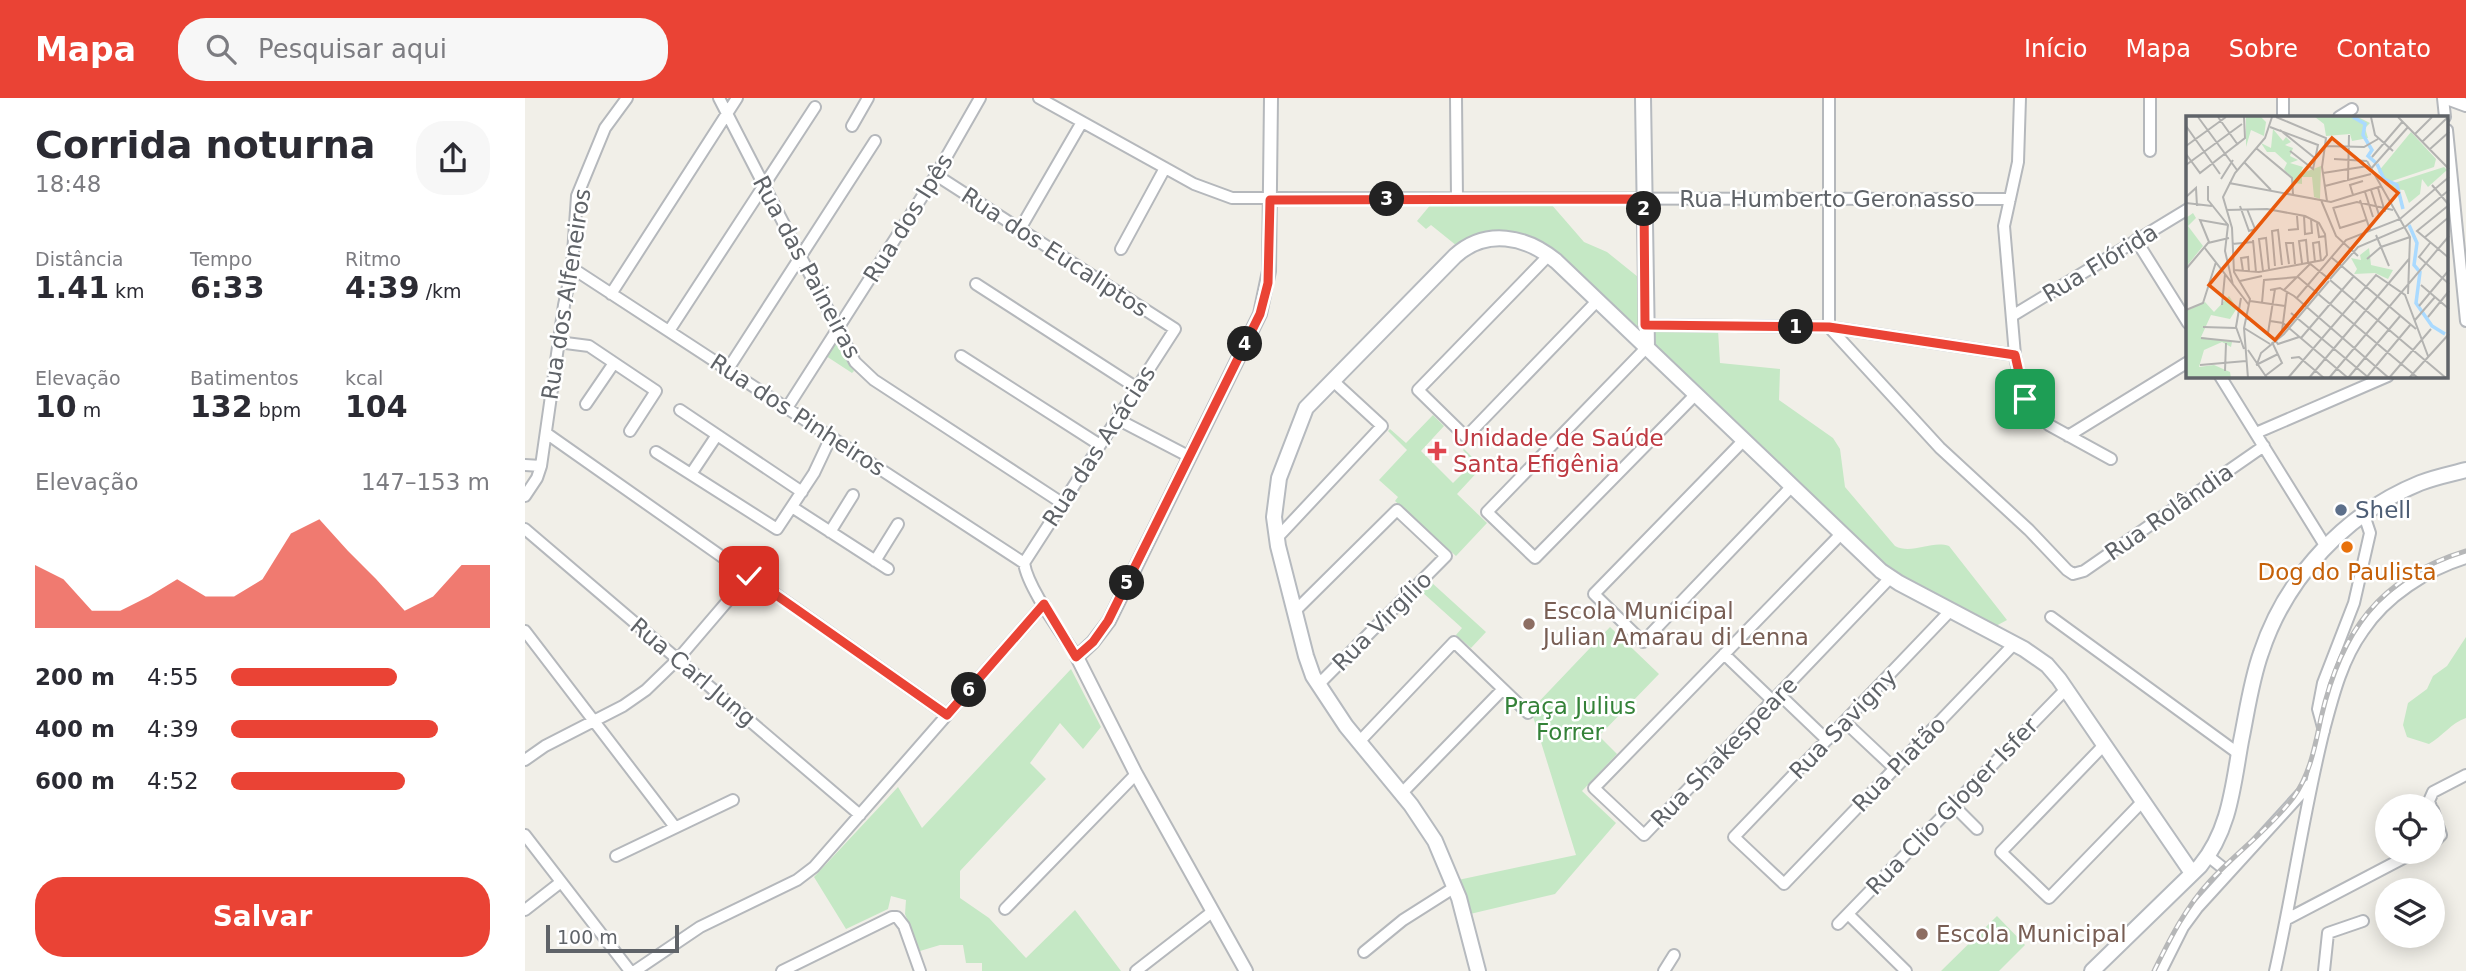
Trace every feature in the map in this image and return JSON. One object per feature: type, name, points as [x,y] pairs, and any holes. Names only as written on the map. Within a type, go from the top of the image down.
[{"type":"main road","points":[[1643,98],[1647,347]]},
{"type":"main road","points":[[1478,971],[1455,887],[1434,841],[1420,816],[1358,743],[1318,685],[1309,666],[1276,538],[1274,504],[1279,478],[1306,408],[1455,256],[1469,244],[1487,239],[1516,239],[1549,255],[1890,578],[2014,644],[2047,665],[2192,873]]},
{"type":"main road","points":[[2092,971],[2208,856],[2226,820],[2253,681],[2267,634],[2293,587],[2326,547],[2364,515],[2420,483],[2466,470]]},
{"type":"street","name":"Rua dos Alfeneiros","points":[[525,496],[537,478],[541,466],[558,342],[572,268],[578,189],[610,120],[627,98]]},
{"type":"street","name":"Rua das Paineiras","points":[[719,98],[848,352],[864,372],[1062,503]]},
{"type":"street","points":[[611,294],[737,98]]},
{"type":"street","points":[[852,126],[868,98]]},
{"type":"street","name":"Rua dos Ipês","points":[[787,408],[936,175],[980,98]]},
{"type":"street","name":"Rua Humberto Geronasso","points":[[1039,98],[1165,168],[1219,195],[1232,198],[2010,199]]},
{"type":"street","points":[[1076,657],[1093,642],[1108,621],[1265,300],[1269,271],[1271,98]]},
{"type":"street","points":[[1456,98],[1457,199]]},
{"type":"street","points":[[1829,98],[1829,327]]},
{"type":"street","points":[[2020,98],[2019,152],[2004,226],[2015,355],[2021,388],[2031,409],[2049,425],[2111,459]]},
{"type":"street","points":[[2150,98],[2150,151]]},
{"type":"street","points":[[2283,98],[2283,116]]},
{"type":"street","points":[[2445,116],[2445,98],[2466,105]]},
{"type":"street","points":[[669,331],[815,107]]},
{"type":"street","points":[[2340,116],[2351,109]]},
{"type":"street","points":[[1020,229],[1082,122]]},
{"type":"street","points":[[728,369],[875,141]]},
{"type":"street","points":[[1121,249],[1165,168]]},
{"type":"street","name":"Rua dos Eucaliptos","points":[[936,175],[1175,329]]},
{"type":"street","points":[[2449,176],[2466,321]]},
{"type":"street","name":"Rua Flórida","points":[[2012,316],[2186,210]]},
{"type":"street","points":[[2136,240],[2186,320]]},
{"type":"street","points":[[1549,255],[1418,390],[1466,436],[1598,300]]},
{"type":"street","name":"Rua dos Pinheiros","points":[[572,268],[1024,563]]},
{"type":"street","points":[[976,284],[1137,388]]},
{"type":"street","points":[[1645,325],[1829,327],[2015,355]]},
{"type":"street","name":"Rua Rolândia","points":[[1829,327],[1940,448],[2029,530],[2060,565],[2073,573],[2084,571],[2263,446]]},
{"type":"street","name":"Rua das Acácias","points":[[1024,563],[1175,329]]},
{"type":"street","points":[[558,342],[589,346],[656,391],[630,431]]},
{"type":"street","points":[[1647,347],[1487,512],[1535,558],[1696,394]]},
{"type":"street","points":[[961,356],[1100,444]]},
{"type":"street","points":[[586,404],[614,363]]},
{"type":"street","points":[[2068,436],[2186,363]]},
{"type":"street","points":[[2221,378],[2326,547]]},
{"type":"street","points":[[2256,433],[2383,378]]},
{"type":"street","points":[[1276,538],[1382,426],[1332,380]]},
{"type":"street","points":[[680,410],[802,492]]},
{"type":"street","points":[[1117,419],[1190,457]]},
{"type":"street","points":[[546,433],[947,715]]},
{"type":"street","points":[[691,474],[716,435]]},
{"type":"street","points":[[656,452],[777,530],[818,465],[831,437]]},
{"type":"street","points":[[1744,440],[1594,594],[1643,642],[1792,486]]},
{"type":"street","points":[[525,465],[541,466]]},
{"type":"street","points":[[830,532],[853,495]]},
{"type":"street","points":[[792,507],[888,569]]},
{"type":"street","name":"Rua Virgílio","points":[[1294,612],[1397,510],[1446,556],[1318,685]]},
{"type":"street","points":[[2324,731],[2318,709],[2323,683],[2354,603],[2370,533],[2364,515]]},
{"type":"street","points":[[875,561],[898,524]]},
{"type":"street","name":"Rua Carl Jung","points":[[525,529],[860,815]]},
{"type":"street","points":[[1827,740],[1724,654],[1841,534]]},
{"type":"street","points":[[2275,971],[2287,919],[2310,783],[2340,675],[2354,645],[2373,618],[2421,579],[2443,566],[2466,558]]},
{"type":"street","points":[[1024,563],[1029,579],[1076,657],[1136,774],[1246,971]]},
{"type":"street","points":[[525,760],[552,742],[636,698],[678,659],[749,576]]},
{"type":"street","name":"Rua Shakespeare","points":[[1724,654],[1594,788],[1644,835],[1890,578]]},
{"type":"street","points":[[525,835],[632,971],[700,927],[806,874],[1044,604]]},
{"type":"street","name":"Rua Savigny","points":[[1784,884],[1734,837],[1951,610]]},
{"type":"street","points":[[2051,617],[2239,754]]},
{"type":"street","points":[[525,631],[675,827]]},
{"type":"street","points":[[1358,743],[1454,642],[1528,713]]},
{"type":"street","name":"Rua Platão","points":[[1784,884],[2014,644]]},
{"type":"street","points":[[1401,794],[1503,689]]},
{"type":"street","name":"Rua Clio Gloger Isfer","points":[[1838,924],[2066,689]]},
{"type":"street","points":[[1845,722],[1894,768]]},
{"type":"street","points":[[2104,745],[2001,852],[2049,898],[2143,801]]},
{"type":"street","points":[[1005,909],[1136,774]]},
{"type":"street","points":[[2432,794],[2466,775]]},
{"type":"street","points":[[2161,971],[2190,918],[2228,872],[2310,783]]},
{"type":"street","points":[[616,856],[733,800]]},
{"type":"street","points":[[1953,805],[1977,829]]},
{"type":"street","points":[[2208,856],[2228,872]]},
{"type":"street","points":[[2287,919],[2392,864]]},
{"type":"street","points":[[525,910],[561,882]]},
{"type":"street","points":[[1363,952],[1403,920],[1455,887]]},
{"type":"street","points":[[1136,971],[1212,912]]},
{"type":"street","points":[[1848,914],[1906,971]]},
{"type":"street","points":[[782,971],[794,968],[886,919],[897,917],[904,926],[920,971]]},
{"type":"street","points":[[2324,971],[2328,933],[2363,921]]},
{"type":"street","points":[[1664,971],[1674,955]]},
{"type":"green space","points":[[1432,203],[1551,204],[1584,242],[1607,252],[1638,277],[1638,332],[1551,250],[1465,241],[1457,246],[1431,225],[1426,229],[1417,221]]},
{"type":"green space","points":[[1651,329],[1718,330],[1720,363],[1780,369],[1779,400],[1833,438],[1840,449],[1845,487],[1895,546],[1908,549],[1949,546],[2007,620],[1994,627],[1891,572],[1651,346]]},
{"type":"green space","points":[[836,339],[854,371],[852,373],[826,356]]},
{"type":"green space","points":[[1433,415],[1444,426],[1421,451],[1453,483],[1474,462],[1464,449],[1482,467],[1457,494],[1487,523],[1456,556],[1395,501],[1398,497],[1379,480],[1407,450],[1388,431],[1390,429],[1406,443]]},
{"type":"green space","points":[[1431,582],[1486,632],[1471,648],[1456,635],[1462,628],[1422,592]]},
{"type":"green space","name":"Praça Julius Forrer","points":[[1610,627],[1659,674],[1599,736],[1617,754],[1582,791],[1616,823],[1555,894],[1470,914],[1458,880],[1576,855],[1531,710]]},
{"type":"green space","points":[[2466,637],[2466,718],[2429,744],[2407,737],[2403,725],[2408,703],[2427,689],[2433,676],[2447,666]]},
{"type":"green space","points":[[1071,669],[1101,727],[1083,749],[1060,723],[1030,763],[1046,779],[960,871],[960,898],[989,918],[1026,958],[1075,910],[1121,971],[982,971],[982,963],[966,963],[963,945],[940,945],[920,951],[905,914],[906,900],[891,896],[888,909],[846,929],[814,877],[898,787],[922,828]]},
{"type":"green space","points":[[1997,916],[2025,945],[1999,971],[1941,971]]},
{"type":"railway","points":[[2154,971],[2179,924],[2201,891],[2274,820],[2299,789],[2311,760],[2329,687],[2352,634],[2368,612],[2409,576],[2435,562],[2466,551]]},
{"type":"place","name":"Unidade de Saúde Santa Efigênia","points":[[1437,451]]},
{"type":"place","name":"Shell","points":[[2341,510]]},
{"type":"place","name":"Dog do Paulista","points":[[2347,547]]},
{"type":"place","name":"Escola Municipal Julian Amarau di Lenna","points":[[1529,624]]},
{"type":"place","name":"Escola Municipal","points":[[1922,934]]},
{"type":"route","points":[[749,576],[947,715],[1044,604],[1076,657],[1093,642],[1108,621],[1260,314],[1268,283],[1270,200],[1644,199],[1645,325],[1829,327],[2015,355],[2025,399]]}]
